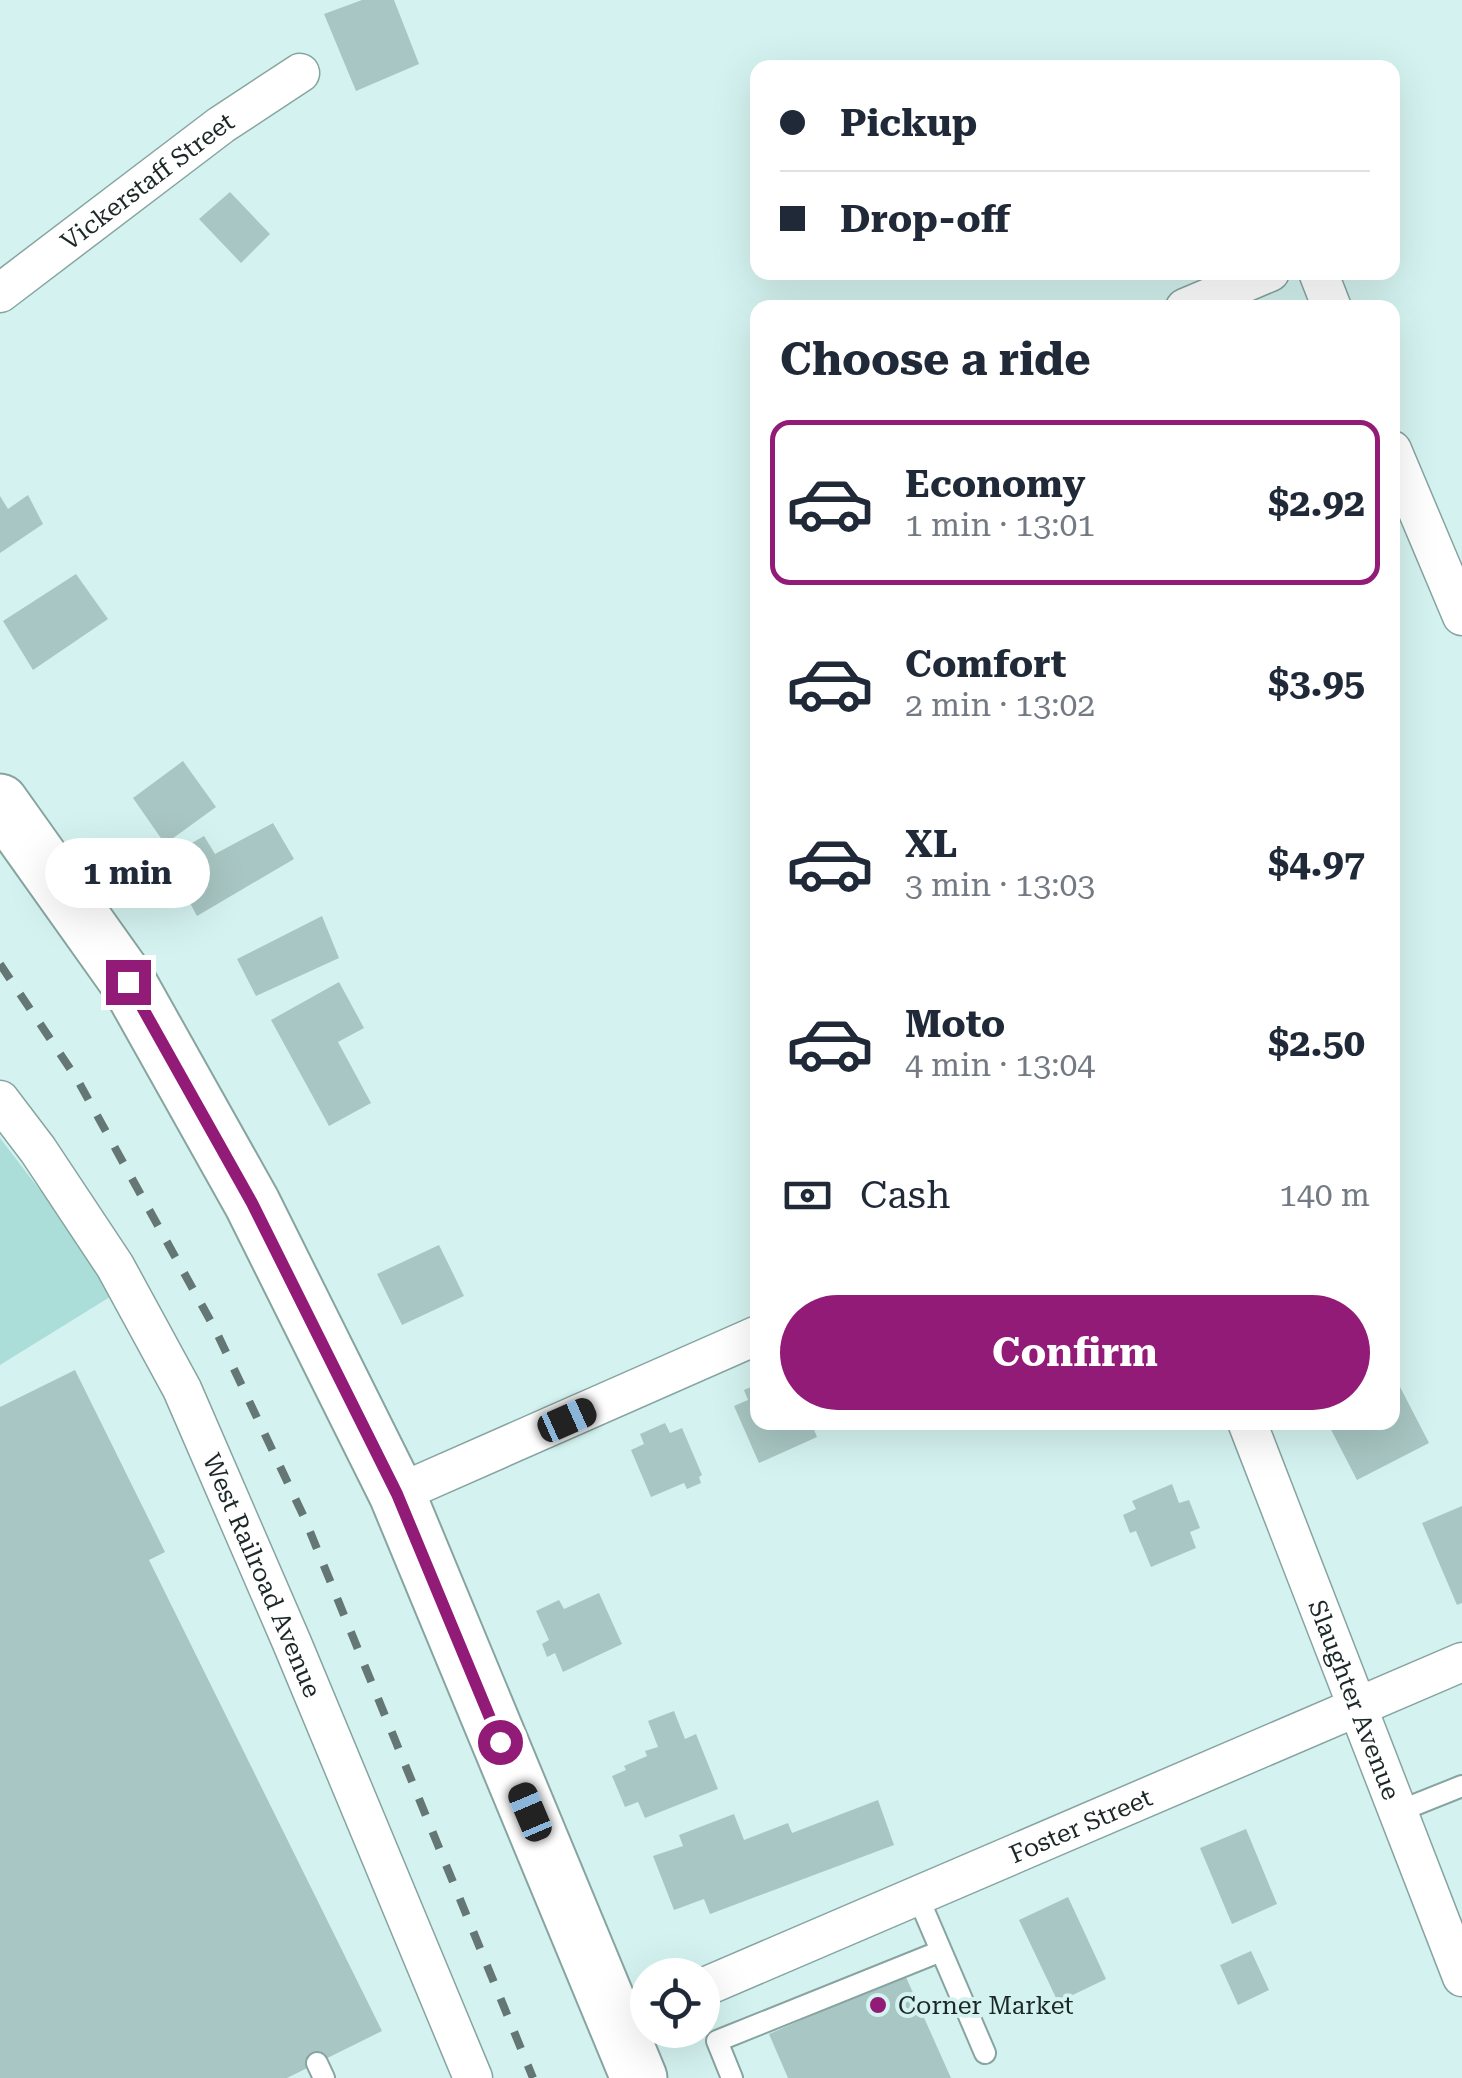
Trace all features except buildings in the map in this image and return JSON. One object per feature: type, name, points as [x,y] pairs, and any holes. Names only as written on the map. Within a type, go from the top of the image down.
[{"type":"main road","points":[[0,802],[128,982],[252,1203],[397,1494],[630,2011]]},
{"type":"main road","points":[[636,2048],[639,2078]]},
{"type":"street","name":"Vickerstaff Street","points":[[0,293],[222,126],[300,73]]},
{"type":"street","points":[[1204,300],[1251,280]]},
{"type":"street","points":[[1400,469],[1462,616]]},
{"type":"street","name":"West Railroad Avenue","points":[[0,1100],[115,1266],[182,1389],[292,1642],[472,2078]]},
{"type":"street","points":[[397,1494],[750,1339]]},
{"type":"street","name":"Slaughter Avenue","points":[[1250,1430],[1462,1977]]},
{"type":"street","name":"Foster Street","points":[[720,1980],[1462,1662]]},
{"type":"lane","points":[[1397,1812],[1462,1786]]},
{"type":"lane","points":[[918,1896],[985,2053]]},
{"type":"lane","points":[[732,2078],[717,2041],[941,1951]]},
{"type":"shaded area","points":[[0,1138],[118,1292],[0,1365]]},
{"type":"railway","points":[[0,964],[77,1079],[215,1329],[304,1517],[533,2078]]},
{"type":"place","name":"Corner Market","points":[[878,2005]]},
{"type":"route","points":[[128,982],[252,1203],[397,1494],[500,1742]]}]
